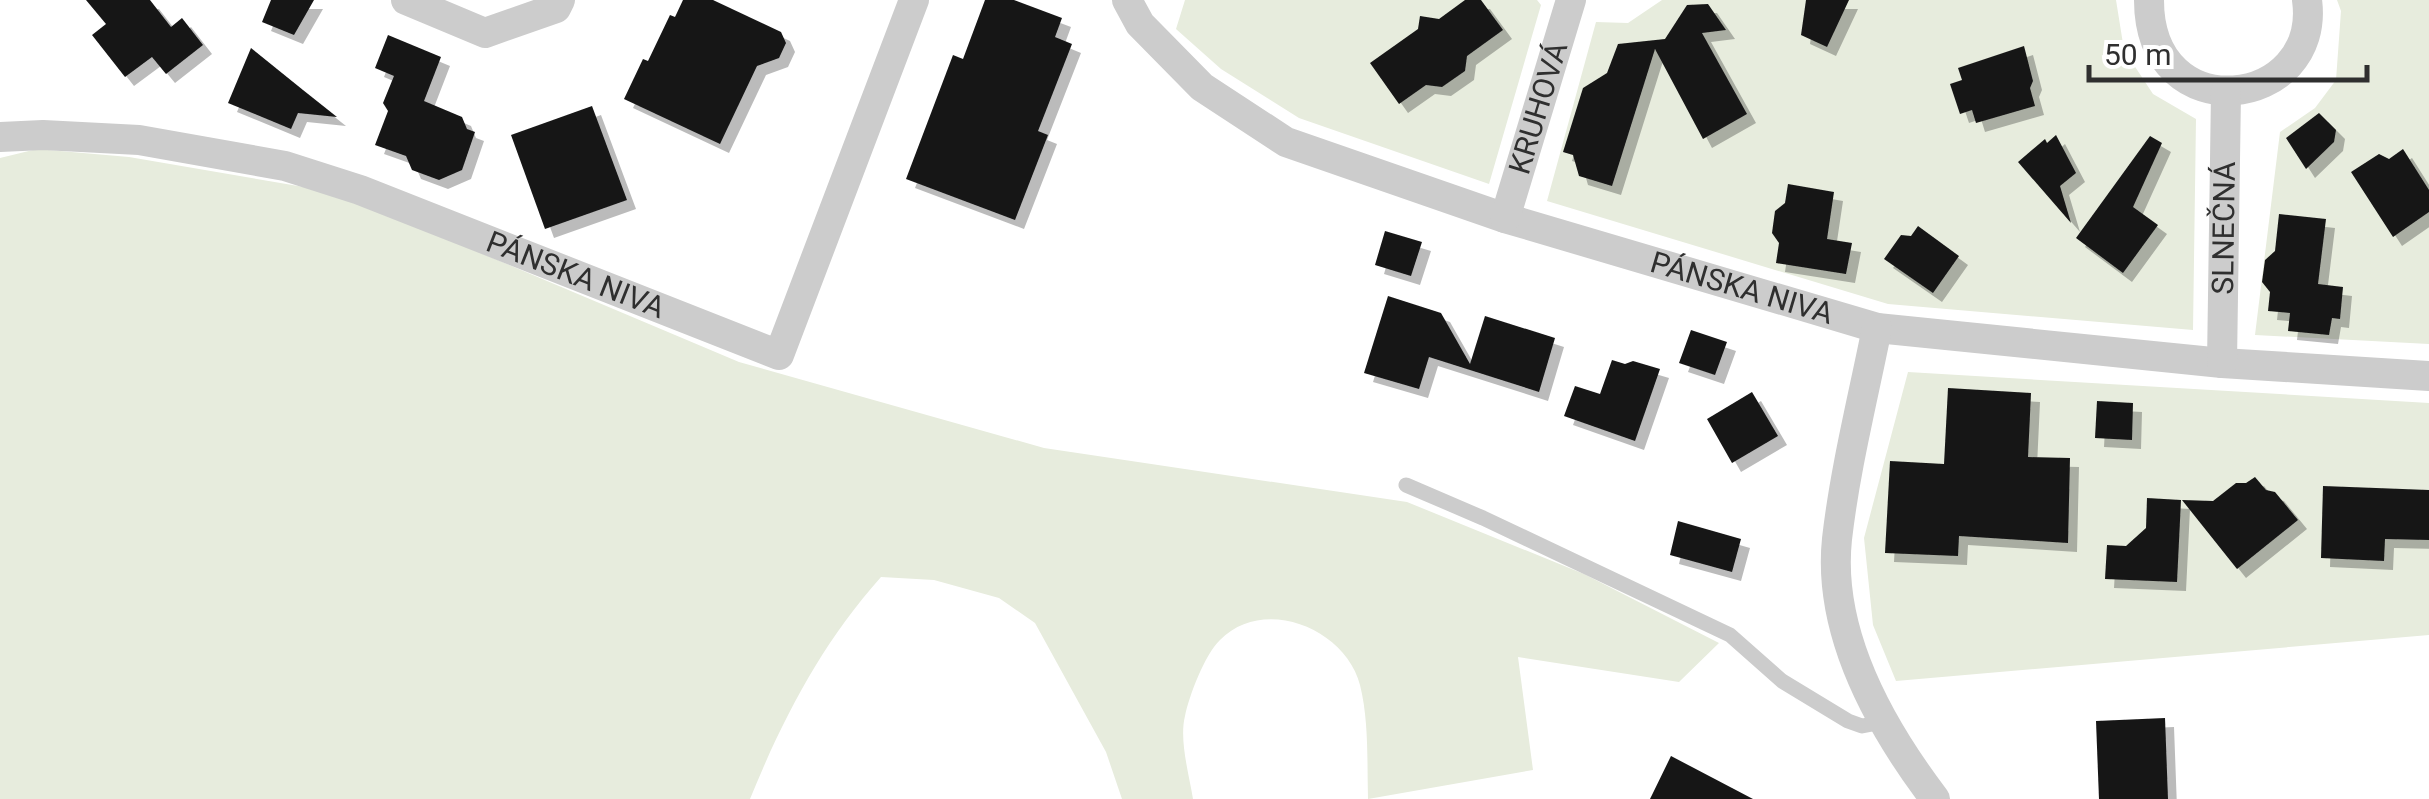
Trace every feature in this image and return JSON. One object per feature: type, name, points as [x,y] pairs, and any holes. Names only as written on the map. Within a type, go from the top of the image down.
[{"type":"street","points":[[406,0],[485,32],[556,8],[560,0]]},
{"type":"street","name":"PÁNSKA NIVA","points":[[0,137],[138,140],[285,166],[360,190],[779,356],[914,0]]},
{"type":"street","name":"PÁNSKA NIVA","points":[[1128,0],[1140,24],[1202,87],[1286,142],[1505,218],[1877,328],[2222,363],[2429,376]]},
{"type":"street","name":"KRUHOVÁ","points":[[1505,218],[1571,0]]},
{"type":"street","points":[[2149,0],[2149,25],[2158,51],[2176,72],[2199,86],[2226,92],[2251,88],[2274,78],[2292,60],[2304,38],[2306,0]]},
{"type":"street","name":"SLNEČNÁ","points":[[2222,363],[2226,92]]},
{"type":"street","points":[[1877,328],[1837,542],[1838,582],[1845,624],[1860,671],[1883,722],[1902,756],[1936,799]]},
{"type":"lane","points":[[1406,485],[1730,635],[1782,682],[1848,721],[1862,726],[1883,722]]},
{"type":"shaded area","points":[[1185,0],[1537,0],[1541,5],[1489,184],[1299,118],[1221,69],[1176,29]]},
{"type":"shaded area","points":[[1662,0],[2116,0],[2124,50],[2153,94],[2196,119],[2193,330],[1888,304],[1547,201],[1596,22],[1628,23]]},
{"type":"shaded area","points":[[2337,0],[2429,0],[2429,344],[2255,335],[2280,132],[2315,108],[2336,80],[2341,11]]},
{"type":"shaded area","points":[[37,149],[129,157],[339,193],[739,362],[1044,448],[1407,502],[1584,574],[1719,643],[1679,682],[1518,657],[1533,770],[1368,799],[1365,713],[1352,665],[1321,634],[1280,620],[1258,620],[1238,627],[1220,640],[1194,687],[1183,736],[1193,799],[1122,799],[1106,752],[1035,623],[999,598],[934,580],[881,577],[840,628],[806,682],[750,799],[0,799],[0,158]]},
{"type":"shaded area","points":[[1908,372],[2429,403],[2429,635],[1896,681],[1873,625],[1864,538]]},
{"type":"building","points":[[86,0],[150,0],[171,27],[182,18],[203,45],[166,74],[152,57],[125,77],[92,35],[106,24]]},
{"type":"building","points":[[271,0],[314,0],[294,35],[262,22]]},
{"type":"building","points":[[683,0],[713,0],[781,32],[786,43],[779,58],[757,66],[720,144],[624,99],[643,59],[648,61],[670,15],[675,17]]},
{"type":"building","points":[[985,0],[1014,0],[1062,18],[1055,37],[1072,44],[1038,131],[1048,135],[1015,220],[906,179],[953,55],[963,59]]},
{"type":"building","points":[[1465,0],[1481,0],[1503,30],[1467,56],[1465,71],[1442,87],[1426,85],[1399,104],[1370,63],[1418,29],[1420,16],[1439,19]]},
{"type":"building","points":[[1806,0],[1849,0],[1827,47],[1801,35]]},
{"type":"building","points":[[1708,4],[1726,30],[1702,33],[1747,114],[1703,139],[1655,49],[1612,186],[1579,176],[1573,155],[1563,152],[1583,88],[1607,73],[1618,44],[1665,39],[1687,5]]},
{"type":"building","points":[[388,35],[441,57],[424,101],[462,117],[467,129],[475,132],[462,170],[439,180],[412,170],[406,156],[375,145],[388,111],[383,103],[394,76],[375,68]]},
{"type":"building","points":[[2024,46],[2035,106],[1976,123],[1972,110],[1960,114],[1950,84],[1962,80],[1958,68]]},
{"type":"building","points":[[251,48],[337,117],[298,113],[291,129],[228,103]]},
{"type":"building","points":[[592,106],[627,200],[545,229],[511,135]]},
{"type":"building","points":[[2319,113],[2336,130],[2334,142],[2306,169],[2286,138]]},
{"type":"building","points":[[2056,135],[2076,173],[2060,186],[2071,223],[2018,162],[2045,139],[2047,143]]},
{"type":"building","points":[[2150,136],[2162,143],[2133,207],[2158,225],[2123,273],[2076,238]]},
{"type":"building","points":[[2403,149],[2429,190],[2429,212],[2393,237],[2351,172],[2379,154],[2389,159]]},
{"type":"building","points":[[1788,184],[1834,192],[1827,239],[1852,243],[1846,274],[1776,263],[1779,243],[1772,233],[1775,211],[1785,203]]},
{"type":"building","points":[[2279,214],[2326,219],[2318,284],[2343,287],[2340,319],[2332,318],[2329,335],[2288,331],[2290,313],[2268,311],[2270,292],[2262,282],[2265,260],[2275,251]]},
{"type":"building","points":[[1918,226],[1959,256],[1933,293],[1884,259],[1901,235],[1911,236]]},
{"type":"building","points":[[1385,231],[1422,242],[1411,276],[1375,265]]},
{"type":"building","points":[[1388,296],[1441,313],[1470,364],[1485,316],[1555,338],[1539,392],[1429,357],[1419,389],[1364,373]]},
{"type":"building","points":[[1691,330],[1727,342],[1715,375],[1679,363]]},
{"type":"building","points":[[1612,360],[1660,369],[1635,441],[1564,416],[1575,386],[1600,394]]},
{"type":"building","points":[[1948,388],[2031,393],[2028,457],[2070,458],[2068,543],[1959,536],[1958,556],[1885,553],[1890,461],[1944,464]]},
{"type":"building","points":[[1752,392],[1778,436],[1732,463],[1707,419]]},
{"type":"building","points":[[2097,401],[2133,403],[2132,440],[2095,438]]},
{"type":"building","points":[[2255,477],[2266,490],[2275,492],[2298,520],[2237,569],[2182,500],[2213,501],[2236,483],[2246,483]]},
{"type":"building","points":[[2323,486],[2429,490],[2429,540],[2385,539],[2384,561],[2321,558]]},
{"type":"building","points":[[2147,498],[2181,500],[2177,582],[2105,579],[2107,545],[2126,546],[2146,528]]},
{"type":"building","points":[[1678,521],[1741,539],[1732,572],[1670,555]]},
{"type":"building","points":[[2165,718],[2168,799],[2099,799],[2096,721]]},
{"type":"building","points":[[1671,756],[1753,799],[1650,799]]}]
